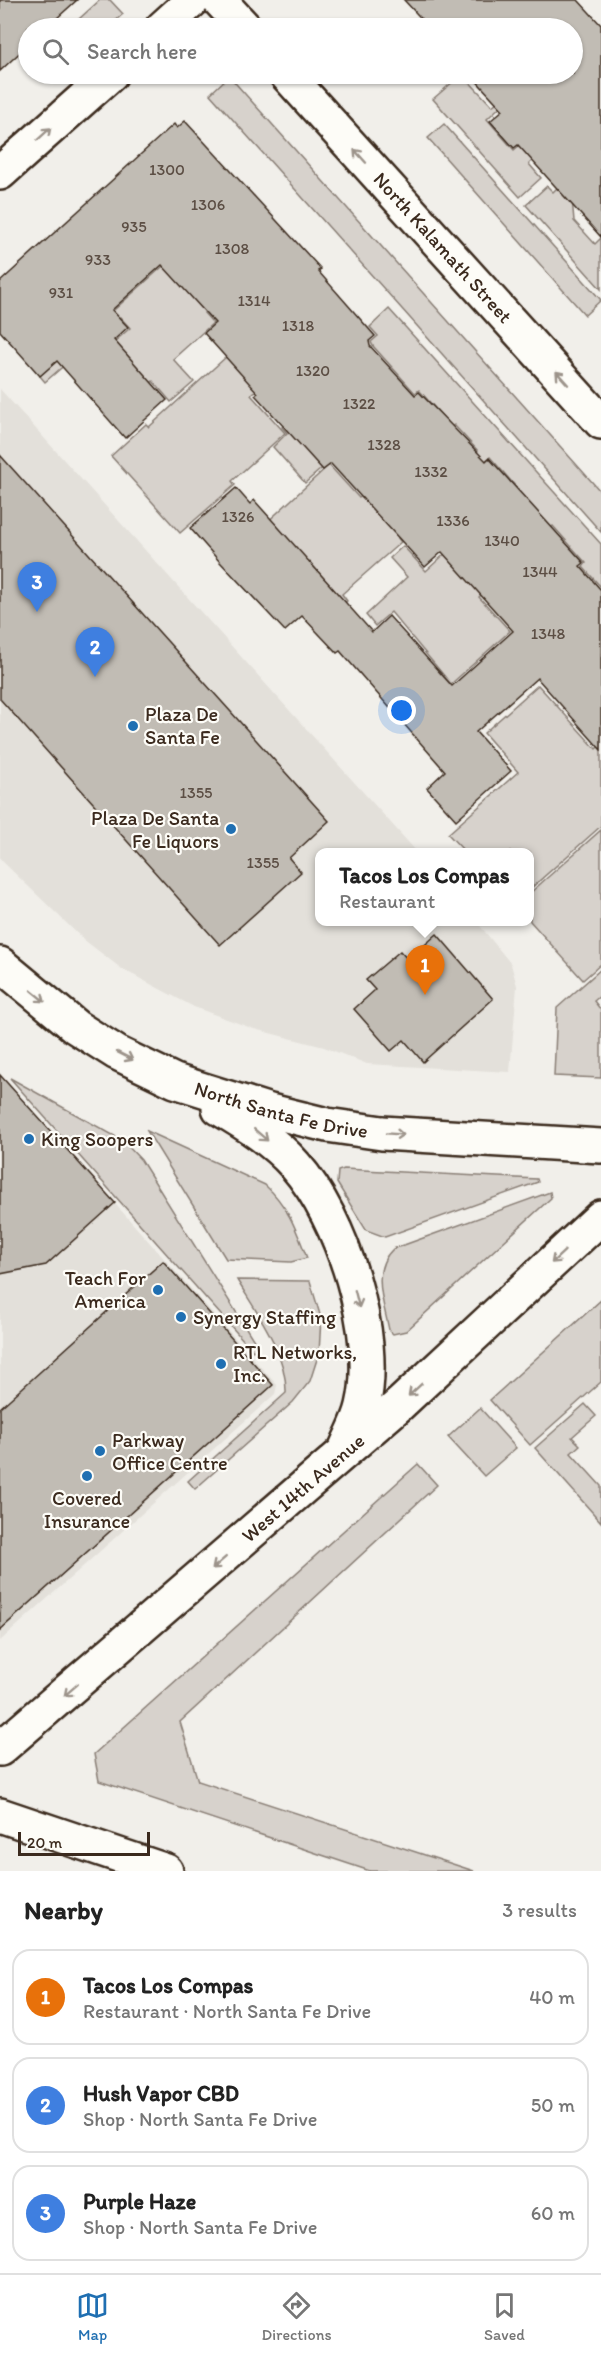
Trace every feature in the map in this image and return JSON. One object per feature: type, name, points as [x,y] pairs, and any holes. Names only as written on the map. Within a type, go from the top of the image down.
[{"type":"main road","points":[[173,18],[193,0]]},
{"type":"main road","points":[[219,0],[236,18]]},
{"type":"main road","points":[[0,173],[100,84]]},
{"type":"main road","name":"North Kalamath Street","points":[[295,84],[601,422]]},
{"type":"main road","name":"North Santa Fe Drive","points":[[0,964],[76,1027],[117,1053],[175,1082],[327,1125],[382,1133],[601,1146]]},
{"type":"main road","points":[[175,1082],[253,1128],[295,1165],[321,1201],[344,1253],[362,1322],[365,1352],[366,1378],[363,1406],[342,1455]]},
{"type":"main road","name":"West 14th Avenue","points":[[0,1749],[342,1455],[601,1217]]},
{"type":"main road","points":[[0,1815],[166,1871]]},
{"type":"shaded area","points":[[100,0],[110,0],[123,14],[118,18],[80,18]]},
{"type":"shaded area","points":[[221,84],[236,84],[601,492],[601,532],[210,94]]},
{"type":"shaded area","points":[[450,84],[471,84],[492,106],[506,95],[509,98],[487,119],[514,150],[521,144],[534,159],[529,164],[541,178],[520,197],[433,99]]},
{"type":"shaded area","points":[[444,124],[601,300],[585,315],[428,138]]},
{"type":"shaded area","points":[[560,185],[571,187],[574,221],[595,244],[601,238],[601,289],[526,205],[547,186],[553,192]]},
{"type":"shaded area","points":[[171,259],[212,305],[204,313],[213,323],[173,359],[194,382],[171,402],[153,381],[133,399],[112,344],[130,328],[120,317],[45,382],[40,376]]},
{"type":"shaded area","points":[[389,309],[601,544],[601,587],[583,567],[586,563],[553,526],[549,529],[514,491],[517,488],[490,457],[479,466],[472,457],[478,451],[454,425],[447,431],[443,417],[419,390],[415,393],[373,346],[371,342],[378,336],[370,327]]},
{"type":"shaded area","points":[[247,338],[277,371],[251,395],[285,433],[232,481],[235,485],[180,533],[111,456],[146,424],[149,427]]},
{"type":"shaded area","points":[[371,348],[336,456],[305,483],[273,447],[287,433],[282,427]]},
{"type":"shaded area","points":[[0,389],[413,848],[315,848],[315,926],[480,926],[511,964],[517,986],[510,1072],[367,1064],[324,1047],[254,1029],[194,1007],[122,969],[83,939],[0,859]]},
{"type":"shaded area","points":[[329,465],[359,498],[374,485],[430,510],[398,538],[401,542],[342,594],[347,601],[316,629],[304,617],[334,590],[309,561],[260,604],[223,563]]},
{"type":"shaded area","points":[[460,540],[495,582],[479,597],[510,631],[451,684],[391,612],[375,626],[366,615],[407,577],[390,558],[403,546],[426,571]]},
{"type":"shaded area","points":[[538,685],[596,749],[601,744],[601,826],[534,885],[534,848],[461,848],[448,834],[518,772],[484,733]]},
{"type":"shaded area","points":[[601,830],[601,964],[583,980],[534,925],[534,889]]},
{"type":"shaded area","points":[[601,969],[601,995],[594,1001],[601,1010],[601,1078],[554,1076],[557,1008]]},
{"type":"shaded area","name":"Parkway Office Centre","points":[[0,1075],[277,1385],[275,1394],[0,1641]]},
{"type":"shaded area","points":[[10,1078],[122,1140],[141,1160],[258,1347],[253,1351]]},
{"type":"shaded area","points":[[147,1131],[265,1185],[280,1201],[295,1228],[307,1258],[291,1262],[226,1259]]},
{"type":"shaded area","points":[[344,1169],[537,1179],[538,1182],[385,1237],[366,1230],[337,1183],[338,1171]]},
{"type":"shaded area","points":[[550,1192],[551,1198],[406,1331],[393,1334],[389,1330],[380,1277],[386,1257],[393,1249]]},
{"type":"shaded area","points":[[237,1280],[310,1281],[321,1318],[319,1353],[310,1381],[293,1402],[195,1489],[188,1481],[286,1393],[282,1363],[276,1348]]},
{"type":"shaded area","points":[[601,1300],[601,1382],[530,1445],[490,1400]]},
{"type":"shaded area","points":[[585,1404],[596,1416],[572,1437],[580,1445],[571,1453],[601,1486],[601,1522],[535,1448]]},
{"type":"shaded area","points":[[480,1408],[516,1448],[484,1476],[448,1437]]},
{"type":"shaded area","points":[[418,1464],[437,1485],[180,1722],[198,1781],[474,1871],[370,1871],[99,1781],[94,1754]]},
{"type":"building","points":[[0,0],[77,0],[57,18],[18,18],[18,54],[0,71]]},
{"type":"building","points":[[404,0],[578,0],[601,25],[601,237],[518,145],[514,148],[490,121],[503,110],[479,84],[583,84],[583,18],[421,18]]},
{"type":"building","points":[[185,121],[321,269],[318,271],[375,336],[369,341],[370,346],[415,395],[419,392],[486,461],[489,458],[584,563],[580,566],[601,590],[601,750],[537,678],[476,732],[511,771],[456,820],[427,788],[445,771],[340,651],[337,653],[302,616],[285,631],[220,562],[190,528],[236,488],[250,504],[254,500],[372,632],[389,616],[452,686],[513,631],[442,552],[425,567],[331,464],[323,470],[255,395],[258,393],[204,333],[215,323],[162,265],[112,310],[128,327],[114,340],[167,400],[125,438],[57,361],[40,376],[0,331],[0,282],[174,124],[177,128]]},
{"type":"building","name":"Plaza De Santa Fe","points":[[0,455],[329,821],[289,858],[301,872],[220,945],[0,699]]},
{"type":"building","points":[[437,934],[493,999],[423,1062],[404,1040],[391,1051],[354,1009],[375,990],[366,980],[400,951],[408,960]]},
{"type":"building","name":"King Soopers","points":[[0,1075],[115,1203],[46,1265],[0,1274]]},
{"type":"building","name":"Parkway Office Centre","points":[[163,1261],[273,1385],[0,1630],[0,1408]]},
{"type":"place","name":"Purple Haze","points":[[37,612]]},
{"type":"place","name":"Hush Vapor CBD","points":[[95,677]]},
{"type":"place","name":"Plaza De Santa Fe","points":[[133,726]]},
{"type":"place","name":"Plaza De Santa Fe Liquors","points":[[231,829]]},
{"type":"place","name":"Tacos Los Compas","points":[[425,995]]},
{"type":"place","name":"King Soopers","points":[[29,1139]]},
{"type":"place","name":"Teach For America","points":[[158,1290]]},
{"type":"place","name":"Synergy Staffing","points":[[181,1317]]},
{"type":"place","name":"RTL Networks, Inc.","points":[[221,1364]]},
{"type":"place","name":"Parkway Office Centre","points":[[100,1451]]},
{"type":"place","name":"Covered Insurance","points":[[87,1476]]}]
